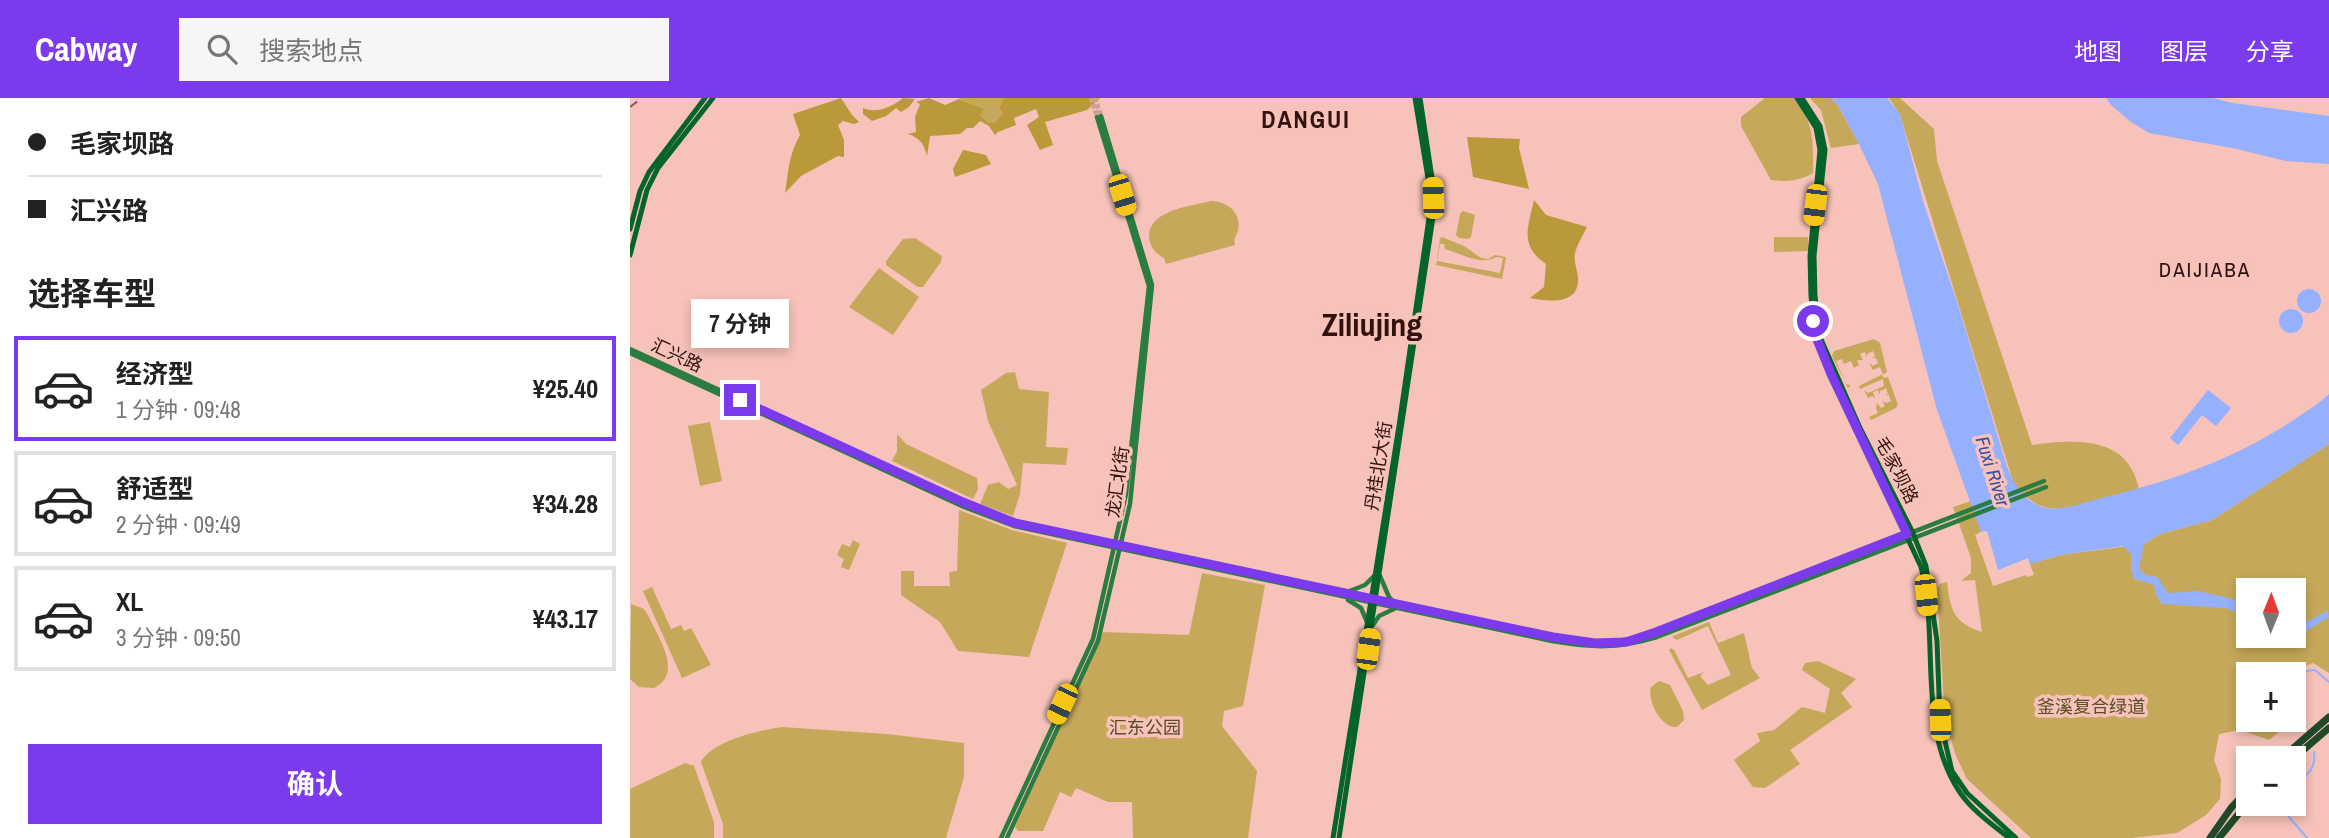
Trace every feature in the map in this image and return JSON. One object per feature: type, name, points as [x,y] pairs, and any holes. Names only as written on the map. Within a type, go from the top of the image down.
[{"type":"highway","points":[[2296,746],[2329,717]]},
{"type":"highway","points":[[2306,748],[2329,728]]},
{"type":"highway","points":[[2210,838],[2236,803]]},
{"type":"highway","points":[[2219,838],[2237,816]]},
{"type":"main road","points":[[630,229],[640,191],[649,172],[705,98]]},
{"type":"main road","points":[[630,256],[647,190],[658,168],[713,98]]},
{"type":"main road","name":"丹桂北大街","points":[[1339,838],[1433,217],[1432,178],[1417,98]]},
{"type":"main road","name":"毛家坝路","points":[[1800,98],[1816,128],[1821,150],[1810,256],[1816,337],[1882,485],[1926,566],[1937,641],[1940,720],[1952,771],[1974,801],[2015,838]]},
{"type":"main road","name":"龙汇北街","points":[[1001,838],[1093,639],[1130,504],[1152,285],[1099,116]]},
{"type":"main road","name":"汇兴路","points":[[630,351],[1015,523],[1338,594]]},
{"type":"main road","points":[[1338,594],[1553,637],[1612,643],[1656,632],[2045,484]]},
{"type":"main road","name":"毛家坝路","points":[[1911,535],[1925,582],[1936,736],[1948,773],[1962,796],[2009,838]]},
{"type":"main road","name":"龙汇北街","points":[[1007,838],[1098,641],[1118,547]]},
{"type":"main road","points":[[1338,594],[1347,593],[1378,574],[1389,597],[1397,606]]},
{"type":"main road","points":[[1338,594],[1361,608],[1370,624],[1397,606]]},
{"type":"main road","name":"丹桂北大街","points":[[1333,838],[1370,624]]},
{"type":"green space","points":[[958,98],[1004,98],[999,108],[1003,113],[995,123],[989,123],[980,115],[983,109]]},
{"type":"green space","points":[[1765,98],[1794,98],[1801,108],[1811,133],[1813,173],[1793,180],[1771,180],[1741,126],[1741,117]]},
{"type":"green space","points":[[1810,98],[1831,98],[1859,144],[1831,148],[1821,110]]},
{"type":"green space","points":[[1889,98],[1900,98],[1934,129],[1937,161],[2032,445],[2072,442],[2100,445],[2123,457],[2135,475],[2139,489],[2057,509],[2039,505],[2015,488],[1900,115]]},
{"type":"green space","points":[[1211,201],[1228,206],[1238,218],[1235,245],[1166,264],[1164,258],[1154,250],[1149,237],[1156,221],[1163,215],[1183,207]]},
{"type":"green space","points":[[1463,211],[1475,215],[1471,237],[1468,239],[1456,235]]},
{"type":"green space","points":[[1442,237],[1464,246],[1481,258],[1488,259],[1495,255],[1506,257],[1502,279],[1436,265],[1440,239]],"holes":[[[1440,244],[1444,244],[1445,249],[1471,258],[1503,258],[1500,273],[1437,261]]]},
{"type":"green space","points":[[1774,237],[1808,237],[1809,251],[1774,252]]},
{"type":"green space","points":[[915,238],[942,256],[941,262],[923,287],[918,287],[886,265],[886,261],[903,239]]},
{"type":"green space","points":[[879,268],[919,297],[893,335],[849,307]]},
{"type":"green space","points":[[1874,339],[1880,343],[1887,372],[1882,375],[1884,378],[1888,377],[1898,405],[1896,408],[1871,420],[1869,417],[1878,413],[1877,403],[1881,408],[1885,406],[1882,401],[1891,401],[1889,395],[1885,396],[1888,394],[1886,388],[1880,391],[1880,395],[1878,390],[1873,392],[1875,398],[1868,398],[1864,390],[1868,393],[1884,386],[1883,379],[1860,389],[1859,386],[1883,374],[1880,367],[1873,370],[1869,363],[1873,366],[1878,363],[1876,358],[1872,358],[1875,356],[1873,351],[1867,354],[1867,358],[1865,352],[1860,354],[1863,360],[1857,360],[1859,365],[1854,368],[1851,361],[1844,364],[1842,359],[1836,361],[1846,384],[1832,356],[1834,351]]},
{"type":"green space","points":[[1015,372],[1019,389],[1049,392],[1046,447],[1068,448],[1066,465],[1023,463],[1020,494],[1013,516],[980,504],[988,485],[999,482],[1008,489],[1017,485],[988,421],[981,390],[1006,373]]},
{"type":"green space","points":[[710,422],[722,481],[700,486],[688,426]]},
{"type":"green space","points":[[897,434],[906,444],[977,478],[978,489],[973,499],[892,461],[897,451]]},
{"type":"green space","name":"釜溪复合绿道","points":[[2329,444],[2329,673],[2313,663],[2306,666],[2306,662],[2236,662],[2236,731],[2219,734],[2214,760],[2221,779],[2220,799],[2206,815],[2177,833],[2131,838],[2031,838],[1967,779],[1956,756],[1947,726],[1937,588],[1940,584],[1947,582],[1952,608],[1959,620],[1982,632],[1975,580],[1961,581],[1971,573],[1971,558],[1953,507],[1971,501],[1981,532],[1975,535],[1993,586],[2034,575],[2030,564],[2060,555],[2144,544],[2160,534],[2212,520]]},
{"type":"green space","points":[[959,510],[1012,530],[1067,543],[1029,657],[958,651],[940,622],[901,595],[901,571],[914,571],[914,586],[950,586],[949,572],[957,571]]},
{"type":"green space","points":[[853,540],[860,544],[849,570],[841,567],[844,559],[837,555],[842,544],[850,547]]},
{"type":"green space","name":"汇东公园","points":[[1202,573],[1265,585],[1243,706],[1224,711],[1222,726],[1257,771],[1248,838],[1133,838],[1132,802],[1108,802],[1076,788],[1071,797],[1060,792],[1043,831],[1018,831],[1015,827],[1103,632],[1189,635]]},
{"type":"green space","points":[[652,587],[671,629],[681,625],[684,631],[691,628],[711,665],[682,678],[643,591]]},
{"type":"green space","points":[[631,604],[644,609],[666,654],[667,673],[663,681],[654,688],[639,687],[630,679]]},
{"type":"green space","points":[[1709,622],[1718,643],[1744,633],[1752,668],[1760,678],[1702,710],[1669,650],[1674,650],[1688,678],[1704,672],[1700,676],[1708,685],[1731,675],[1708,626],[1677,640],[1673,638]]},
{"type":"green space","points":[[1818,661],[1856,679],[1841,693],[1852,707],[1790,750],[1800,764],[1765,788],[1753,787],[1734,760],[1760,741],[1757,733],[1774,730],[1802,707],[1825,713],[1830,689],[1802,670],[1805,663]]},
{"type":"green space","points":[[1659,681],[1670,685],[1683,711],[1684,720],[1677,727],[1666,723],[1653,706],[1651,687]]},
{"type":"green space","points":[[782,727],[887,734],[964,743],[964,777],[946,838],[723,838],[723,824],[701,762],[706,755],[725,742]]},
{"type":"green space","name":"釜溪复合绿道","points":[[2246,732],[2279,732],[2269,740]]},
{"type":"green space","points":[[685,763],[694,766],[714,822],[714,838],[630,838],[630,789]]},
{"type":"shaded area","points":[[841,98],[859,122],[854,124],[843,121],[838,125],[844,140],[844,157],[838,156],[801,176],[785,193],[791,157],[800,135],[793,114]]},
{"type":"shaded area","points":[[903,98],[915,99],[901,112],[896,108],[886,116],[872,121],[863,114],[863,108],[884,109]]},
{"type":"shaded area","points":[[929,98],[945,105],[959,99],[984,109],[980,115],[989,123],[995,123],[1003,113],[999,108],[1004,98],[1100,98],[1087,110],[1045,122],[1053,145],[1040,150],[1027,125],[1039,117],[1036,109],[1014,118],[1016,125],[995,135],[989,126],[980,121],[960,134],[930,136],[927,156],[921,142],[908,134],[916,132],[915,117],[920,104],[916,102]]},
{"type":"shaded area","points":[[1467,137],[1520,139],[1519,148],[1529,189],[1473,177]]},
{"type":"shaded area","points":[[963,150],[986,155],[991,164],[955,177],[953,169]]},
{"type":"shaded area","points":[[1534,200],[1546,215],[1587,227],[1575,253],[1578,279],[1576,290],[1566,298],[1551,301],[1530,298],[1544,287],[1546,264],[1537,257],[1529,243],[1528,228]]},
{"type":"water","name":"Fuxi River","points":[[1831,98],[1887,98],[1900,114],[1923,201],[2007,467],[2017,487],[2032,502],[2046,508],[2065,508],[2200,468],[2272,434],[2329,394],[2329,444],[2212,520],[2160,534],[2144,544],[2139,569],[2146,575],[2157,577],[2168,593],[2198,591],[2236,600],[2236,613],[2226,608],[2162,604],[2154,585],[2134,579],[2131,554],[2123,546],[2060,555],[2030,564],[2028,558],[1998,570],[1987,531],[1981,532],[1937,410],[1878,184],[1837,104]]},
{"type":"water","points":[[2106,98],[2213,98],[2329,116],[2329,164],[2286,161],[2149,133],[2131,122]]},
{"type":"water","points":[[2309,289],[2318,292],[2321,301],[2318,310],[2309,313],[2300,310],[2297,301],[2300,292]]},
{"type":"water","points":[[2291,309],[2300,312],[2303,321],[2300,330],[2291,333],[2282,330],[2279,321],[2282,312]]},
{"type":"water","points":[[2208,390],[2231,408],[2216,426],[2202,415],[2178,445],[2170,438]]},
{"type":"water","points":[[2327,611],[2329,617],[2306,631],[2306,622]]},
{"type":"waterway","points":[[2306,671],[2315,670],[2329,682]]},
{"type":"waterway","points":[[2306,776],[2312,768],[2314,752]]},
{"type":"waterway","points":[[2288,816],[2307,838]]},
{"type":"tunnel","points":[[1091,98],[1097,117]]},
{"type":"tunnel","points":[[1095,98],[1101,116]]},
{"type":"railway","points":[[630,107],[642,98]]},
{"type":"district","name":"DANGUI","points":[[1306,119]]},
{"type":"district","name":"DAIJIABA","points":[[2205,269]]},
{"type":"district","name":"Ziliujing","points":[[1372,324]]},
{"type":"route","points":[[740,400],[1015,523],[1553,637],[1595,643],[1626,642],[1907,534],[1831,374],[1816,337],[1813,321]]}]
